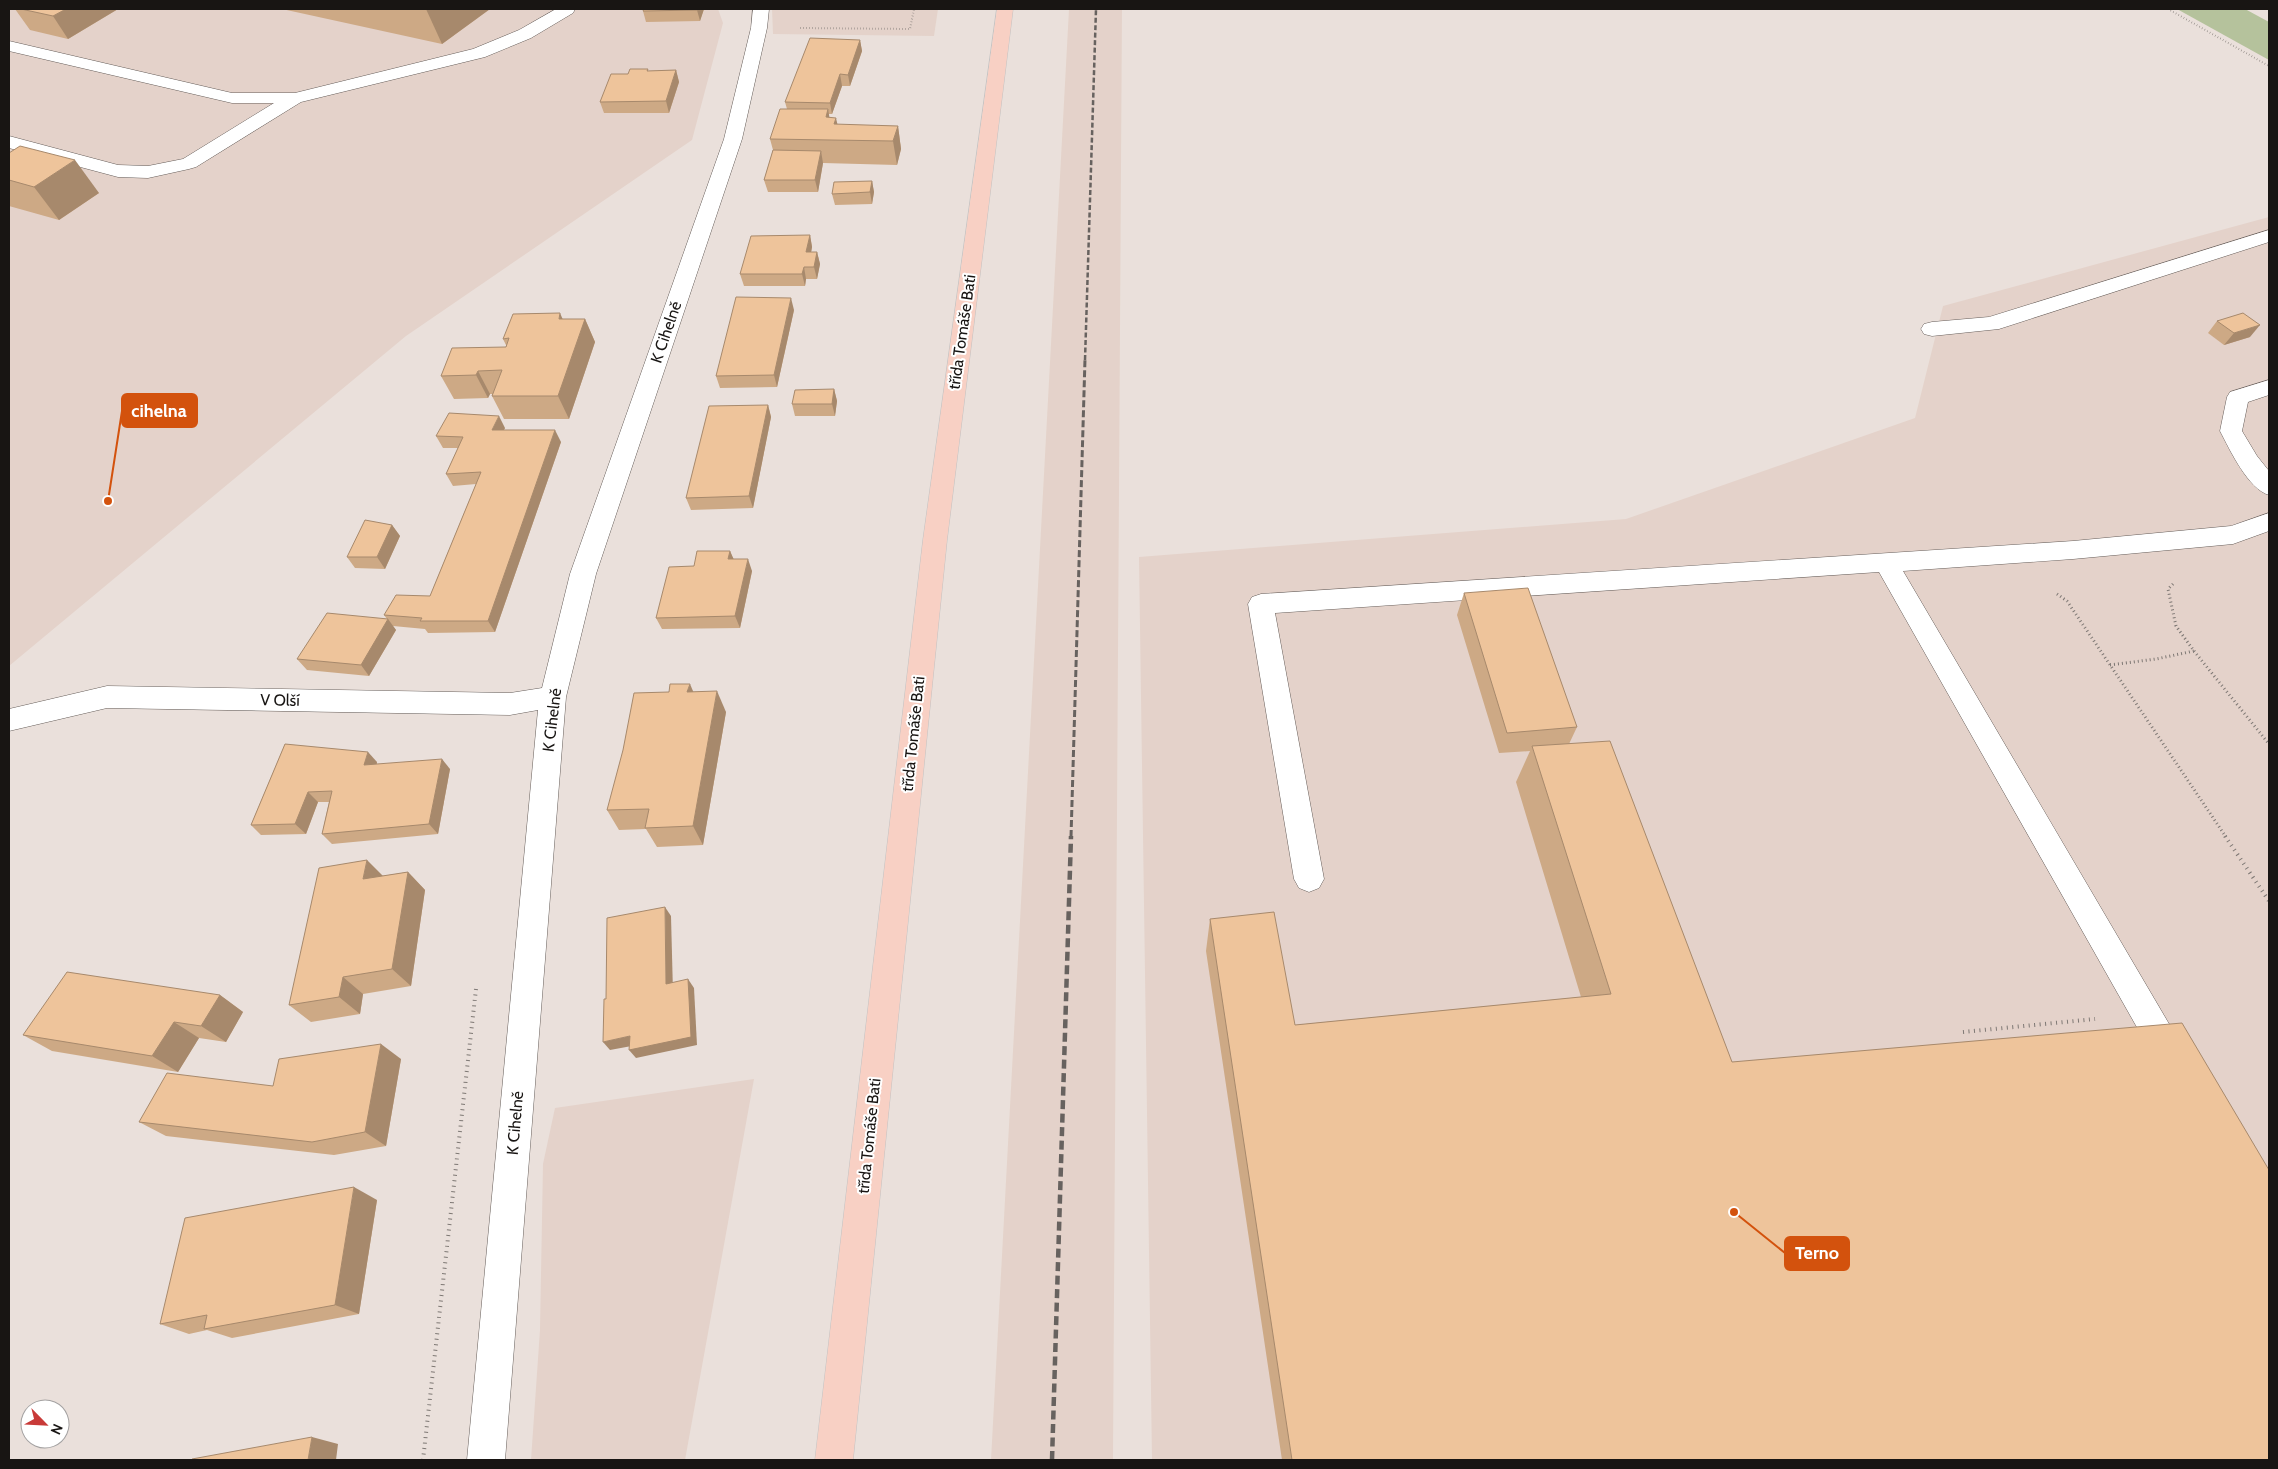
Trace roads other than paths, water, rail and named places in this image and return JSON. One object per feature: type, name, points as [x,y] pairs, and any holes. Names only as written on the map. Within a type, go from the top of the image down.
[{"type":"main road","name":"třída Tomáše Bati","points":[[834,1460],[935,540],[1005,9]]},
{"type":"street","points":[[9,46],[232,98],[295,98],[479,53],[525,34],[566,9]]},
{"type":"street","name":"K Cihelně","points":[[486,1460],[552,697],[583,574],[733,139],[760,18]]},
{"type":"street","points":[[9,142],[118,171],[148,172],[189,163],[295,98]]},
{"type":"street","points":[[1932,329],[1991,324],[2269,236]]},
{"type":"street","points":[[2269,387],[2238,397],[2231,431],[2249,462],[2269,487]]},
{"type":"street","points":[[1309,879],[1262,604],[2073,550],[2233,535],[2269,522]]},
{"type":"street","points":[[1886,563],[2185,1082]]},
{"type":"street","name":"V Olší","points":[[9,720],[107,698],[510,704],[552,697]]},
{"type":"railway","points":[[1085,360],[1096,9]]},
{"type":"railway","points":[[1071,837],[1085,359]]},
{"type":"railway","points":[[1052,1460],[1071,836]]},
{"type":"place","name":"cihelna","points":[[108,501]]},
{"type":"place","name":"Terno","points":[[1734,1212]]}]
